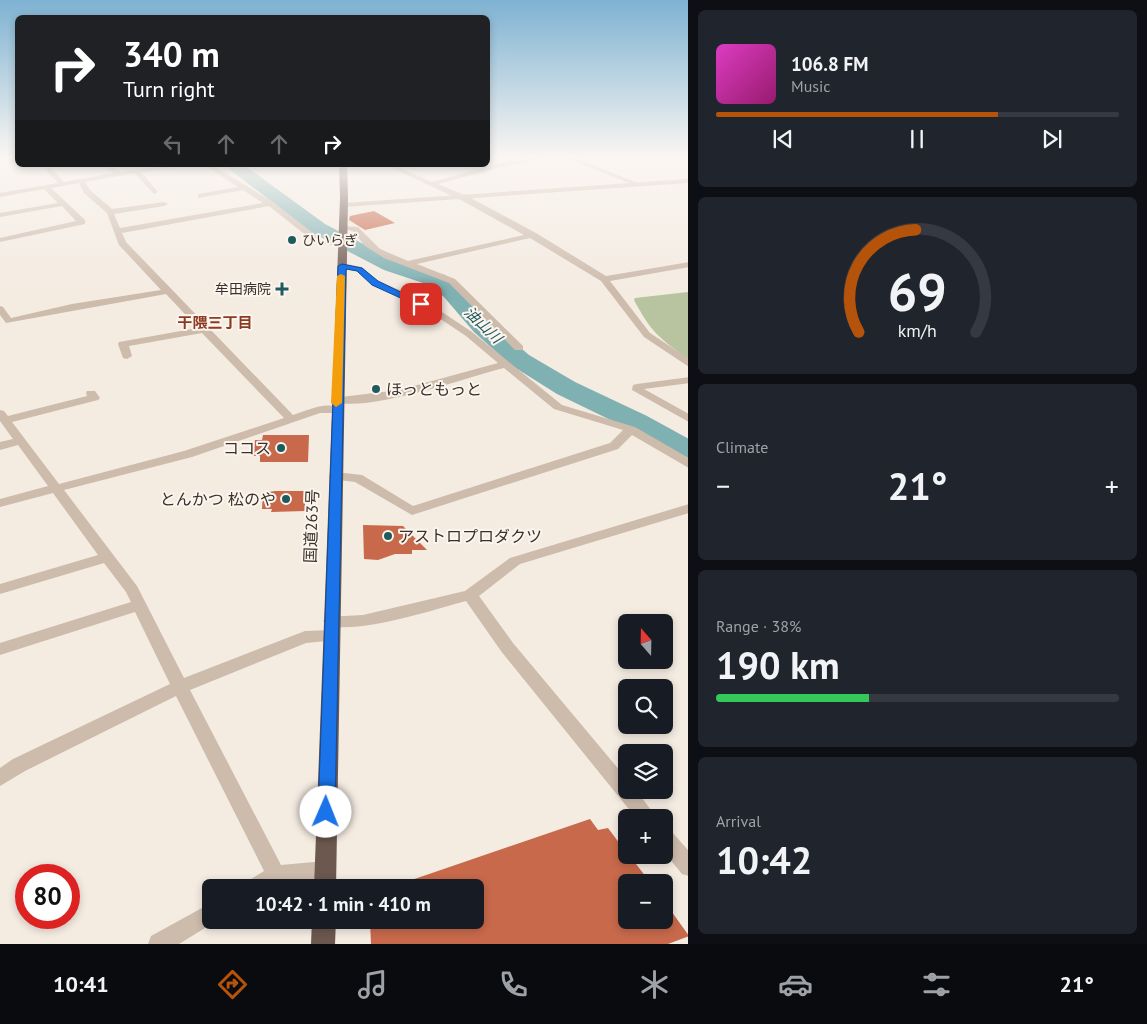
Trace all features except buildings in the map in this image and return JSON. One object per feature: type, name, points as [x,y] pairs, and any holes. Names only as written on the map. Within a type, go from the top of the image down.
[{"type":"highway","name":"国道263号","points":[[325,879],[336,405],[344,202]]},
{"type":"highway","points":[[323,944],[324,929]]},
{"type":"street","points":[[99,202],[110,212],[122,242],[291,419]]},
{"type":"street","points":[[267,202],[320,242],[343,239],[355,229],[369,245],[378,251],[398,261],[452,281],[519,348],[492,353]]},
{"type":"street","points":[[344,206],[403,202]]},
{"type":"street","points":[[471,202],[585,266],[604,279],[647,335],[688,364]]},
{"type":"street","points":[[0,215],[62,204],[82,222],[0,240]]},
{"type":"street","points":[[110,212],[164,204]]},
{"type":"street","points":[[119,231],[270,204]]},
{"type":"street","points":[[408,264],[533,236]]},
{"type":"street","points":[[604,279],[688,264]]},
{"type":"street","points":[[342,266],[359,269],[375,283],[409,297],[470,334],[558,407],[631,429],[688,464]]},
{"type":"street","points":[[0,309],[9,321],[72,307],[169,291]]},
{"type":"street","points":[[127,356],[123,344],[205,330]]},
{"type":"street","points":[[0,503],[188,454],[336,405],[392,394],[505,364]]},
{"type":"street","points":[[688,380],[637,388],[688,419]]},
{"type":"street","points":[[91,394],[94,398],[2,417],[58,489],[132,590],[276,876]]},
{"type":"street","points":[[335,476],[358,478],[412,511],[614,446],[631,429]]},
{"type":"street","points":[[0,446],[20,441]]},
{"type":"street","points":[[0,778],[19,765],[180,687],[305,637],[331,628],[470,595],[515,561],[688,508]]},
{"type":"street","points":[[0,589],[108,557]]},
{"type":"street","points":[[470,595],[507,647],[641,809]]},
{"type":"street","points":[[0,649],[139,605]]},
{"type":"street","points":[[673,848],[688,867]]},
{"type":"street","points":[[271,879],[276,876],[325,879]]},
{"type":"street","points":[[159,944],[202,918]]},
{"type":"green space","points":[[688,292],[688,359],[656,334],[634,300],[635,298]]},
{"type":"waterway","name":"油山川","points":[[284,202],[318,228],[391,266],[437,280],[452,292],[482,327],[520,360],[566,388],[637,422],[688,450]]},
{"type":"slow traffic","points":[[336,403],[341,276]]},
{"type":"place","name":"ひいらぎ","points":[[292,240]]},
{"type":"place","name":"牟田病院","points":[[282,289]]},
{"type":"place","name":"ほっともっと","points":[[376,389]]},
{"type":"place","name":"ココス","points":[[281,448]]},
{"type":"place","name":"とんかつ 松のや","points":[[286,499]]},
{"type":"place","name":"アストロプロダクツ","points":[[388,536]]},
{"type":"district","name":"干隈三丁目","points":[[215,323]]},
{"type":"route","points":[[326,812],[336,400],[342,266],[359,269],[375,283],[421,304]]}]
